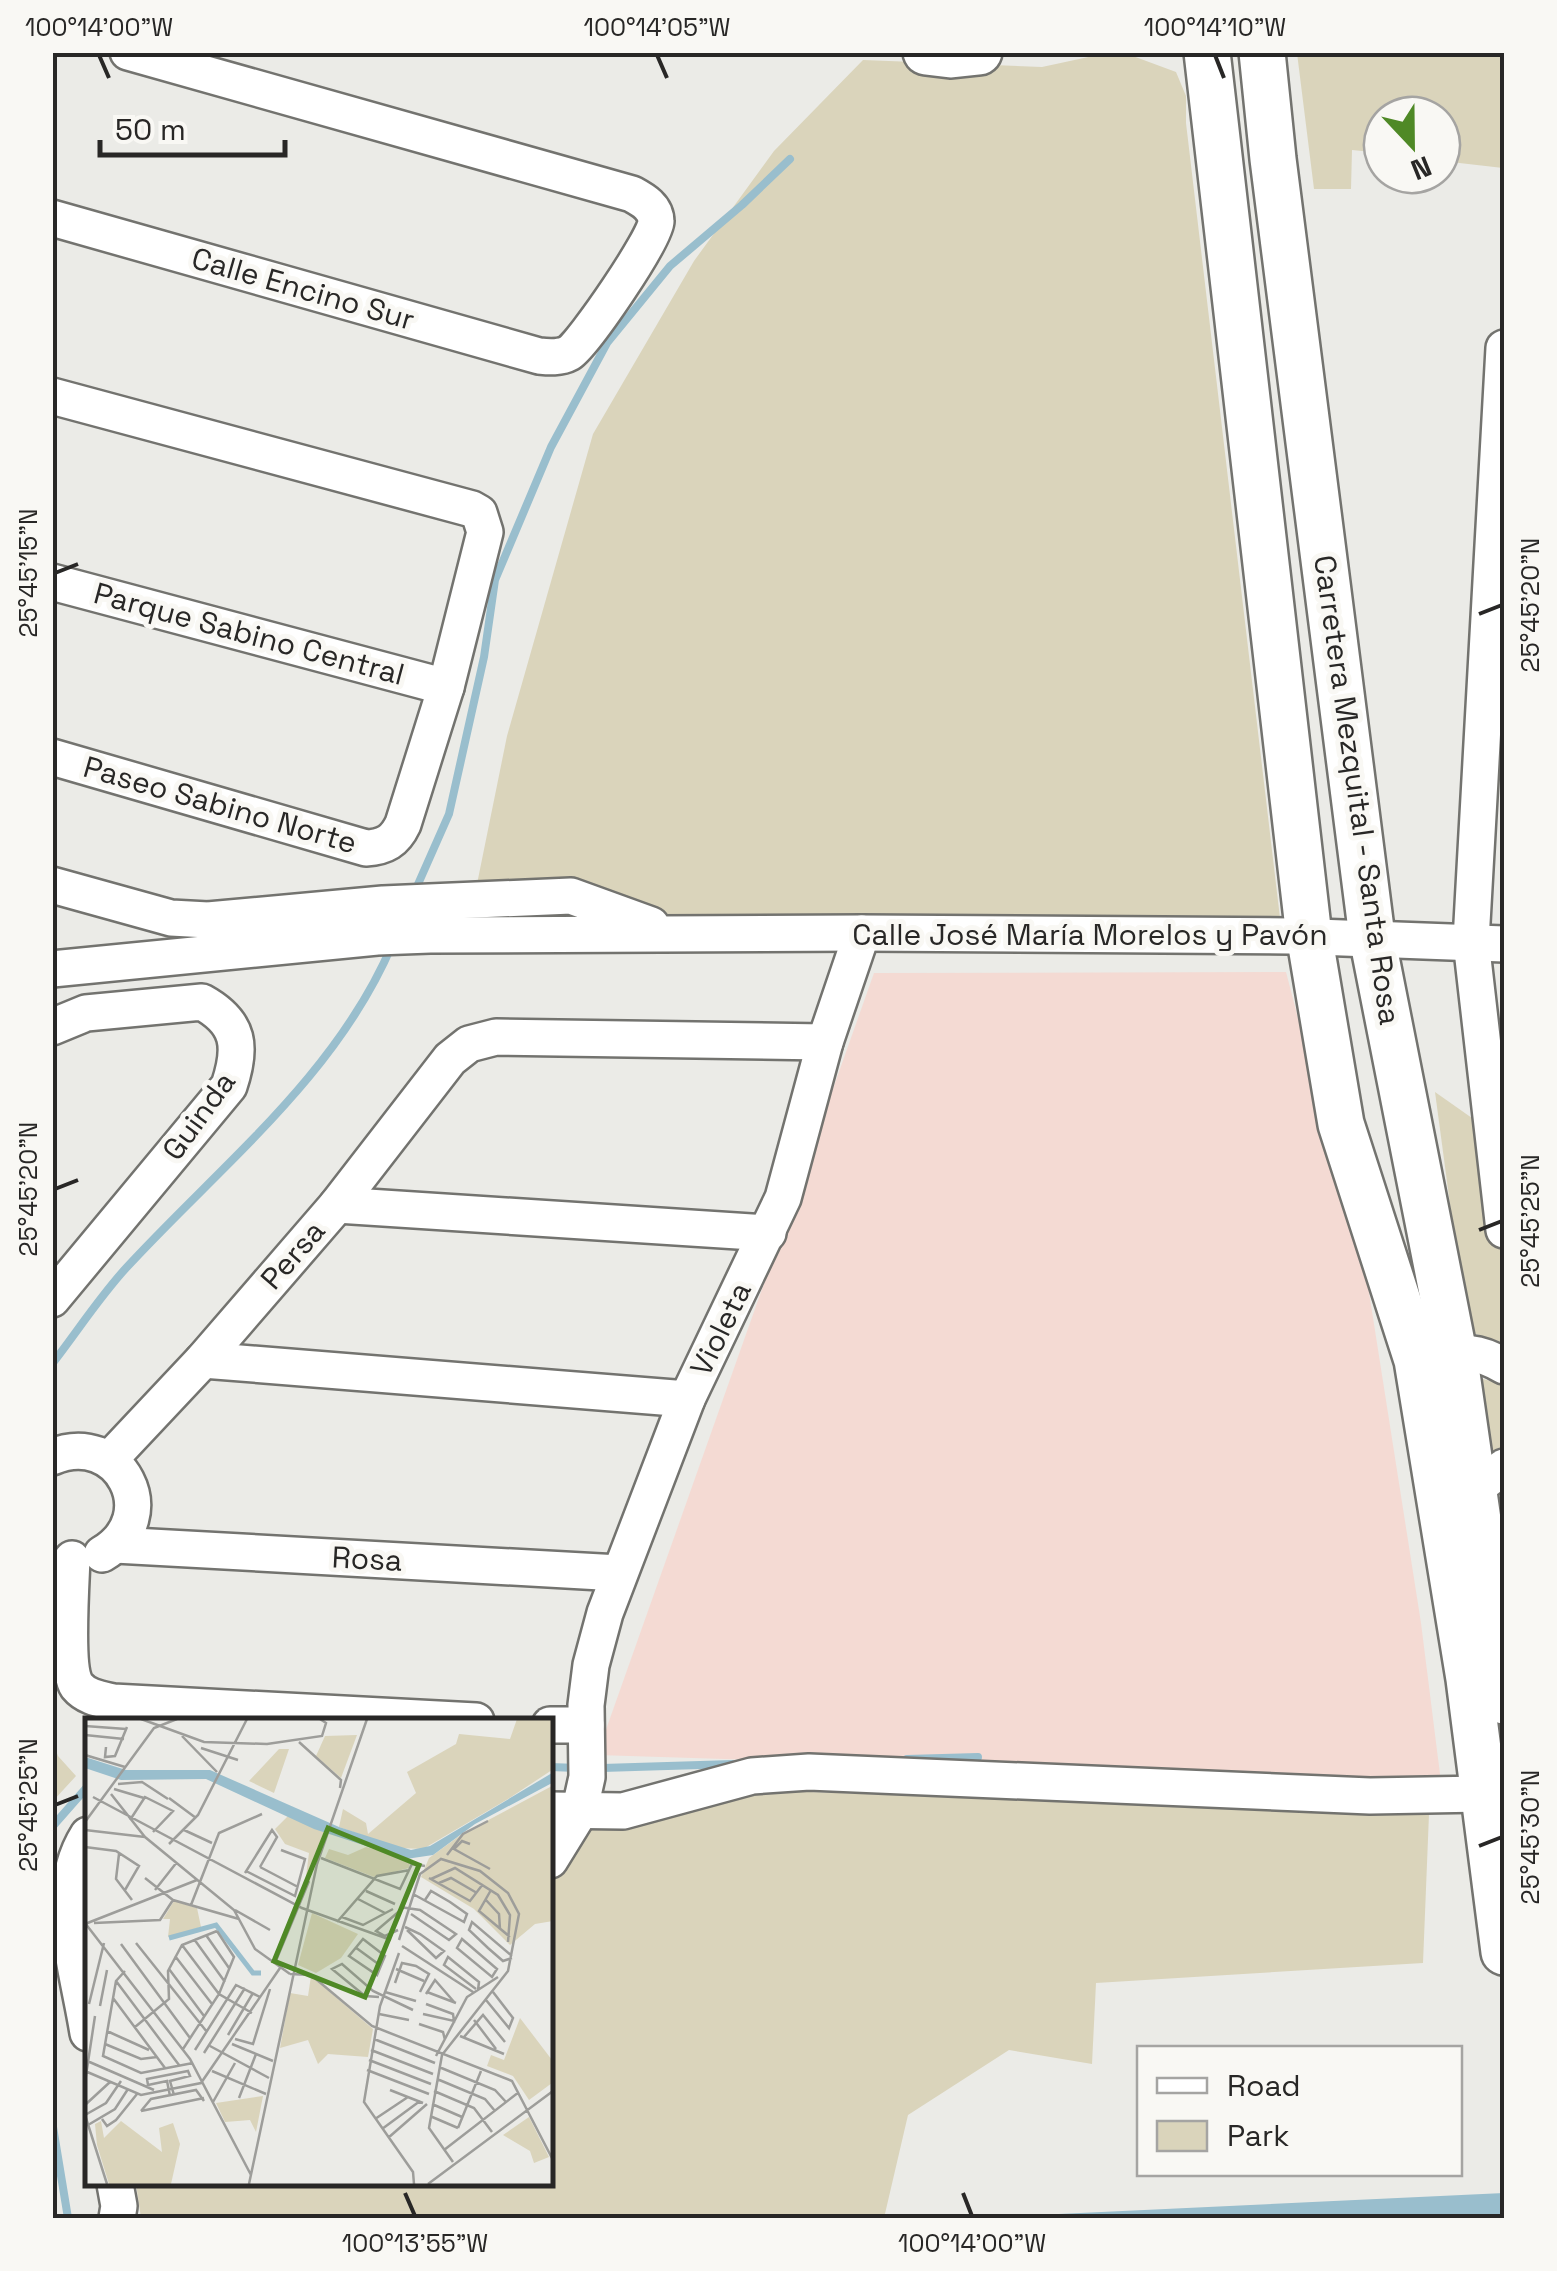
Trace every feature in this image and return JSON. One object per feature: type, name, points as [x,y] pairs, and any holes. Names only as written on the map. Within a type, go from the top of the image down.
[{"type":"main road","points":[[926,52],[979,52]]},
{"type":"main road","name":"Carretera Mezquital - Santa Rosa","points":[[1262,52],[1340,937],[1341,1124],[1417,1360],[1472,1488],[1469,1679],[1504,1952]]},
{"type":"main road","name":"Carretera Mezquital - Santa Rosa","points":[[1202,56],[1280,673],[1319,779],[1340,937],[1454,1353],[1504,1701]]},
{"type":"street","name":"Calle Encino Sur","points":[[52,218],[538,356],[555,357],[566,355],[583,340],[654,233],[654,211],[632,194],[128,52]]},
{"type":"street","points":[[1504,348],[1488,942],[1504,1230]]},
{"type":"street","points":[[52,396],[479,514],[484,522],[484,542],[446,687]]},
{"type":"street","name":"Parque Sabino Central","points":[[52,582],[446,687]]},
{"type":"street","name":"Paseo Sabino Norte","points":[[52,757],[366,848],[387,844],[397,837],[446,687]]},
{"type":"street","name":"Calle José María Morelos y Pavón","points":[[61,893],[172,918],[380,921],[430,935],[862,932],[1488,942]]},
{"type":"street","name":"Calle José María Morelos y Pavón","points":[[52,970],[380,921],[444,901],[572,896],[674,934]]},
{"type":"street","name":"Violeta","points":[[552,1853],[587,1752],[592,1665],[619,1573],[687,1399],[782,1198],[862,932]]},
{"type":"street","name":"Guinda","points":[[52,1027],[86,1013],[202,1002],[216,1010],[230,1027],[237,1042],[238,1059],[229,1086],[52,1299]]},
{"type":"street","name":"Persa","points":[[108,1460],[203,1360],[336,1205],[450,1059],[468,1044],[496,1037],[826,1042]]},
{"type":"street","points":[[336,1205],[768,1233]]},
{"type":"street","points":[[1454,1353],[1474,1352],[1504,1366]]},
{"type":"street","points":[[203,1360],[687,1399]]},
{"type":"street","points":[[52,1457],[76,1451],[98,1454],[126,1478],[133,1502],[128,1526],[115,1545],[95,1556],[62,1556],[71,1662],[77,1685],[89,1696],[113,1702],[419,1718]]},
{"type":"street","name":"Rosa","points":[[115,1545],[619,1573]]},
{"type":"street","points":[[552,1726],[587,1752]]},
{"type":"street","points":[[565,1811],[623,1812],[752,1776],[809,1772],[1370,1796],[1483,1794]]},
{"type":"street","points":[[85,1839],[74,1856],[68,1884],[85,2011]]},
{"type":"street","points":[[116,2186],[117,2218]]},
{"type":"shaded area","points":[[1286,972],[1368,1286],[1421,1623],[1441,1782],[597,1755],[874,973]]},
{"type":"green space","points":[[1122,52],[1176,72],[1186,96],[1186,123],[1280,918],[656,914],[477,884],[507,736],[593,434],[694,261],[774,151],[863,60],[1042,67]]},
{"type":"green space","points":[[1297,53],[1504,53],[1503,168],[1462,163],[1462,95],[1362,95],[1362,151],[1352,150],[1351,189],[1314,189]]},
{"type":"green space","points":[[1435,1092],[1489,1130],[1504,1284],[1504,1343],[1467,1331]]},
{"type":"green space","points":[[1480,1378],[1504,1385],[1504,1456],[1492,1467]]},
{"type":"green space","points":[[52,1740],[58,1756],[76,1776],[53,1801]]},
{"type":"green space","points":[[753,1790],[1429,1814],[1423,1963],[1096,1983],[1092,2064],[1009,2050],[908,2115],[884,2218],[141,2218],[136,2186],[552,2186],[552,1875],[586,1830]]},
{"type":"water","points":[[1504,2193],[1504,2218],[975,2218]]},
{"type":"waterway","points":[[415,891],[449,814],[484,657],[495,580],[551,447],[607,343],[670,266],[790,159]]},
{"type":"waterway","points":[[52,1364],[127,1267],[308,1078],[368,992],[392,945]]},
{"type":"waterway","points":[[907,1759],[978,1757]]},
{"type":"waterway","points":[[602,1768],[733,1764]]},
{"type":"waterway","points":[[552,1767],[578,1768]]},
{"type":"waterway","points":[[52,1827],[85,1789]]},
{"type":"waterway","points":[[52,2121],[68,2218]]}]
